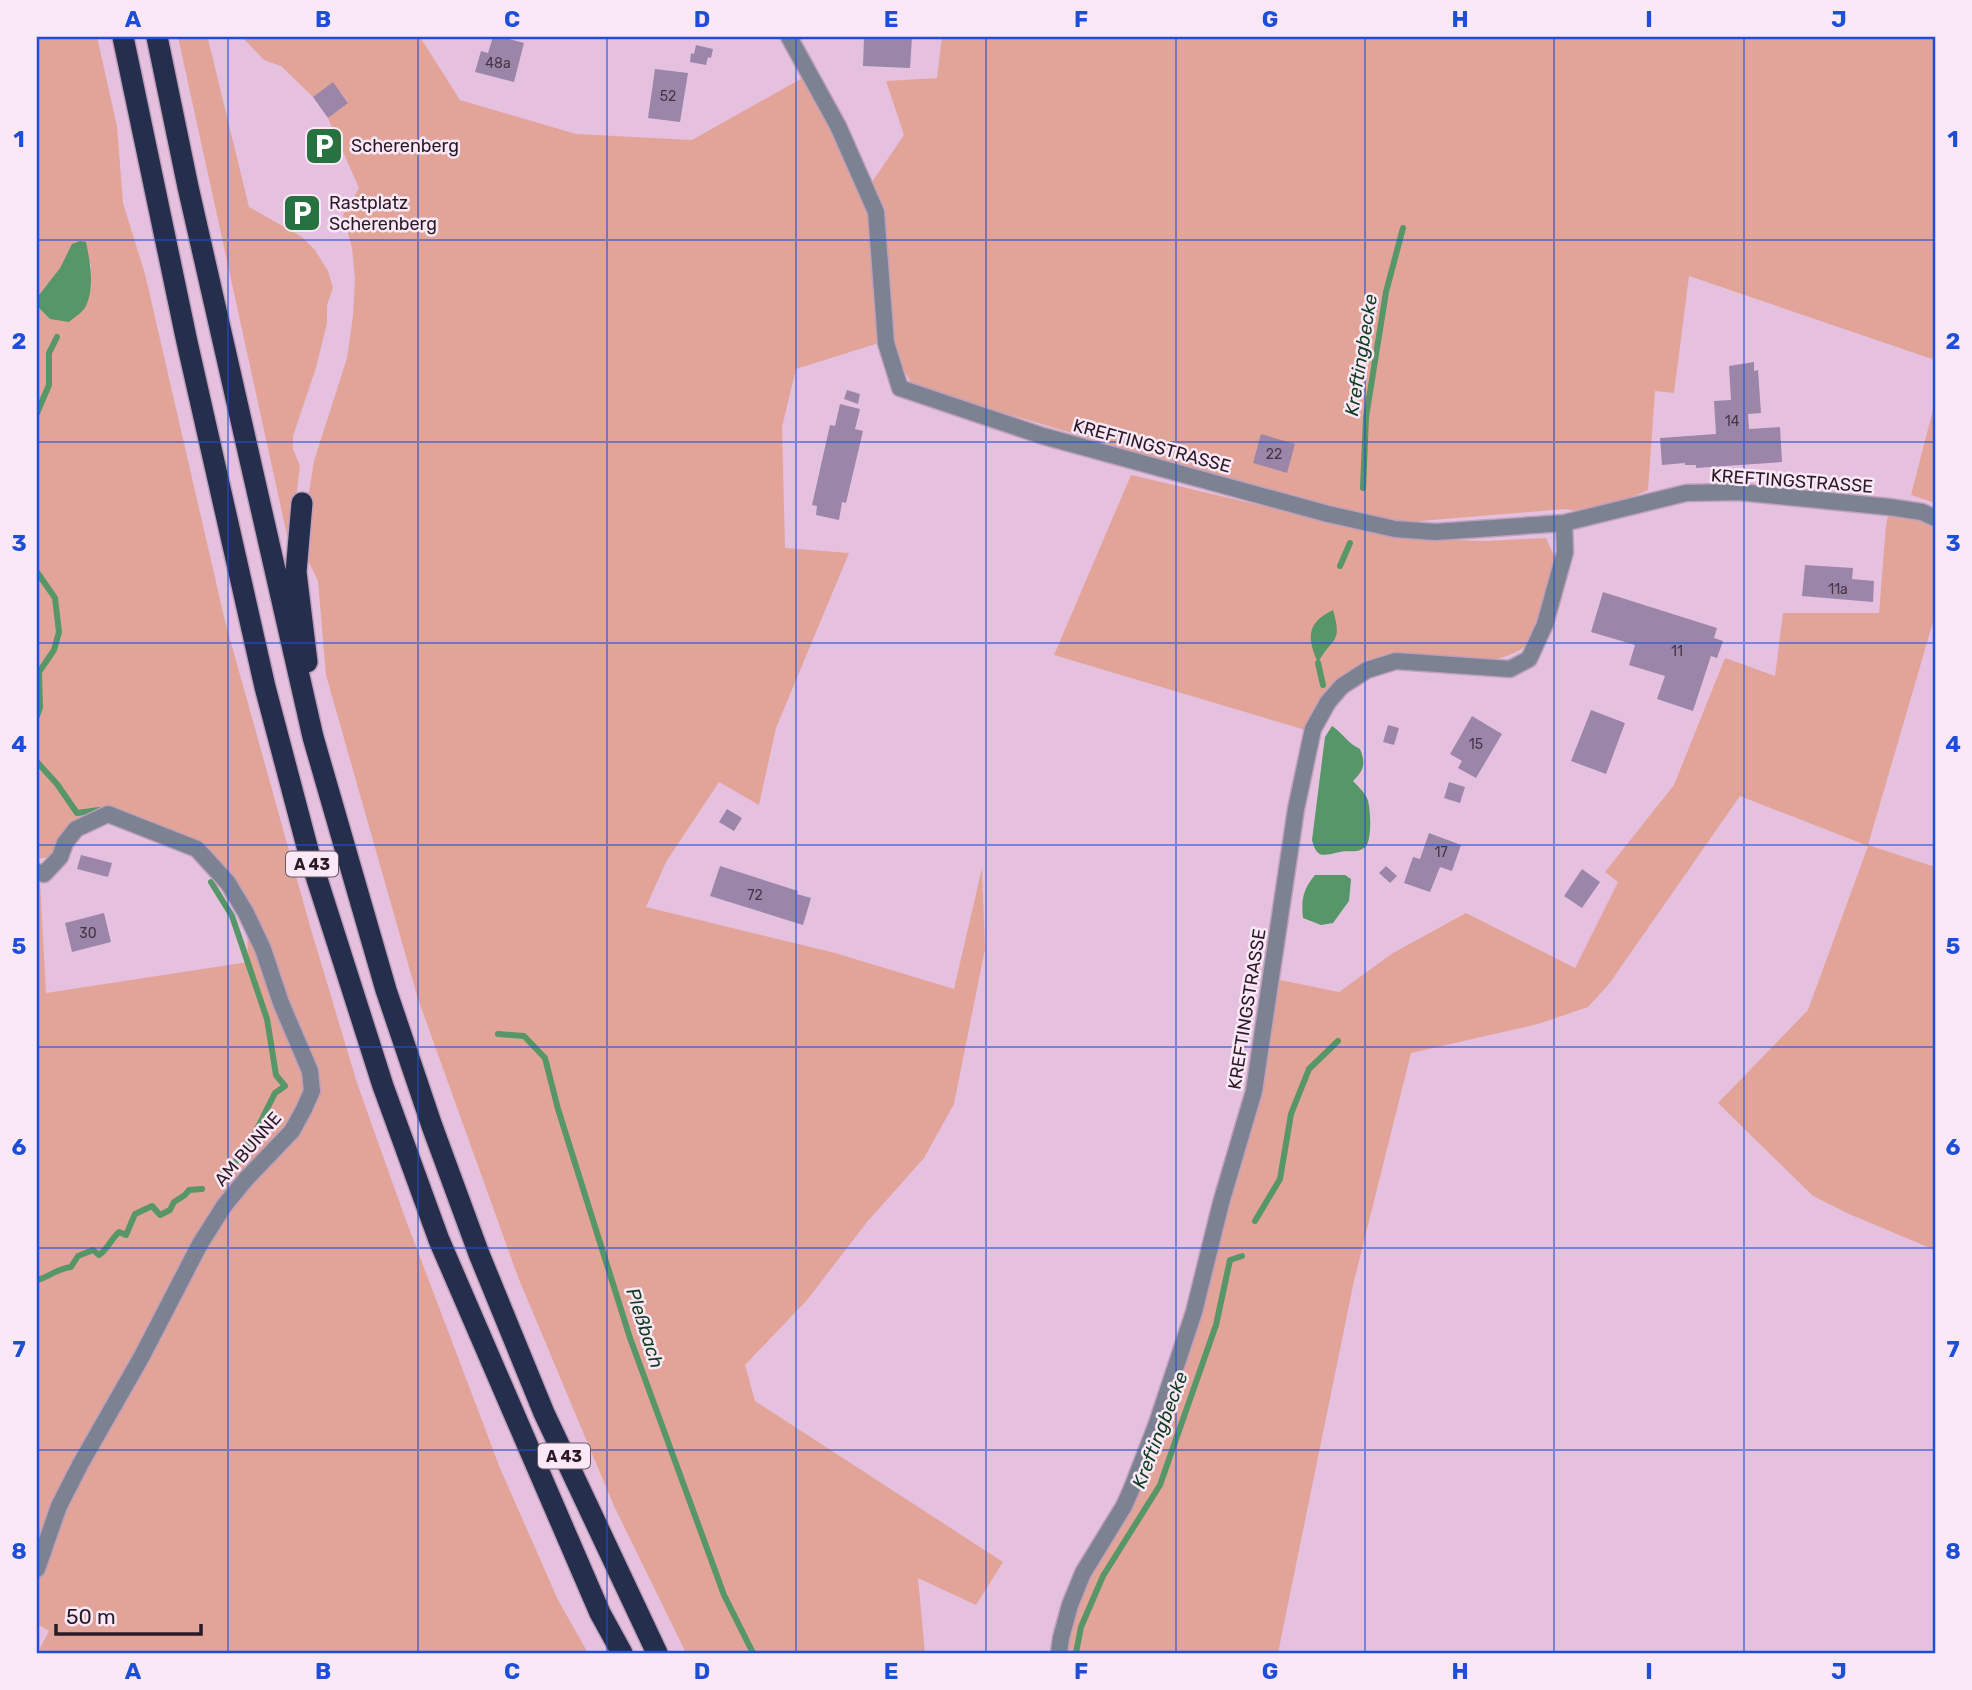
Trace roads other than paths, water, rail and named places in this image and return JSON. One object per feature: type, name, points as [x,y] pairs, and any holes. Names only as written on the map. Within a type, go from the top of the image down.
[{"type":"highway","name":"A 43","points":[[123,37],[187,342],[265,687],[309,854],[383,1086],[439,1240],[600,1613],[622,1653]]},
{"type":"highway","name":"A 43","points":[[157,37],[191,200],[313,737],[386,990],[432,1126],[544,1413],[657,1653]]},
{"type":"highway","points":[[302,503],[296,572],[305,632],[313,737]]},
{"type":"street","name":"KREFTINGSTRASSE","points":[[789,37],[838,126],[876,212],[886,343],[900,388],[1043,436],[1328,514],[1395,529],[1435,532],[1564,523],[1686,493],[1752,494],[1922,512],[1935,518]]},
{"type":"street","name":"KREFTINGSTRASSE","points":[[1059,1653],[1070,1605],[1083,1573],[1132,1488],[1194,1312],[1221,1203],[1254,1091],[1296,809],[1313,729],[1328,702],[1342,686],[1367,670],[1396,661],[1510,669],[1529,659],[1545,624],[1564,552],[1564,523]]},
{"type":"street","name":"AM BUNNE","points":[[37,872],[44,874],[52,867],[76,829],[108,814],[197,849],[228,883],[247,913],[310,1071],[312,1091],[292,1131],[231,1197],[200,1244],[142,1356],[80,1462],[59,1506],[37,1569]]},
{"type":"waterway","name":"Kreftingbecke","points":[[1363,488],[1366,417],[1386,292],[1403,228]]},
{"type":"waterway","name":"Pleßbach","points":[[37,413],[49,385],[49,353],[57,337]]},
{"type":"waterway","name":"Kreftingbecke","points":[[1340,566],[1350,543]]},
{"type":"waterway","name":"Pleßbach","points":[[37,572],[55,598],[59,632],[54,650],[39,672],[40,708],[37,716]]},
{"type":"waterway","name":"Kreftingbecke","points":[[1318,663],[1323,685]]},
{"type":"waterway","name":"Pleßbach","points":[[37,762],[57,784],[77,813],[104,811]]},
{"type":"waterway","name":"Pleßbach","points":[[211,882],[232,916],[267,1019],[276,1075],[285,1086],[275,1093],[254,1135],[234,1164],[219,1176]]},
{"type":"waterway","name":"Pleßbach","points":[[498,1034],[524,1036],[545,1058],[558,1109],[630,1338],[724,1595],[753,1653]]},
{"type":"waterway","name":"Kreftingbecke","points":[[1255,1221],[1280,1179],[1291,1114],[1309,1069],[1338,1041]]},
{"type":"waterway","points":[[37,1280],[71,1267],[78,1256],[93,1250],[99,1255],[119,1232],[126,1235],[135,1214],[152,1206],[160,1215],[170,1210],[174,1202],[189,1190],[202,1189]]},
{"type":"waterway","name":"Kreftingbecke","points":[[1076,1653],[1081,1627],[1103,1576],[1160,1485],[1216,1325],[1230,1260],[1242,1256]]},
{"type":"place","name":"Scherenberg","points":[[324,146]]},
{"type":"place","name":"Rastplatz Scherenberg","points":[[302,213]]}]
